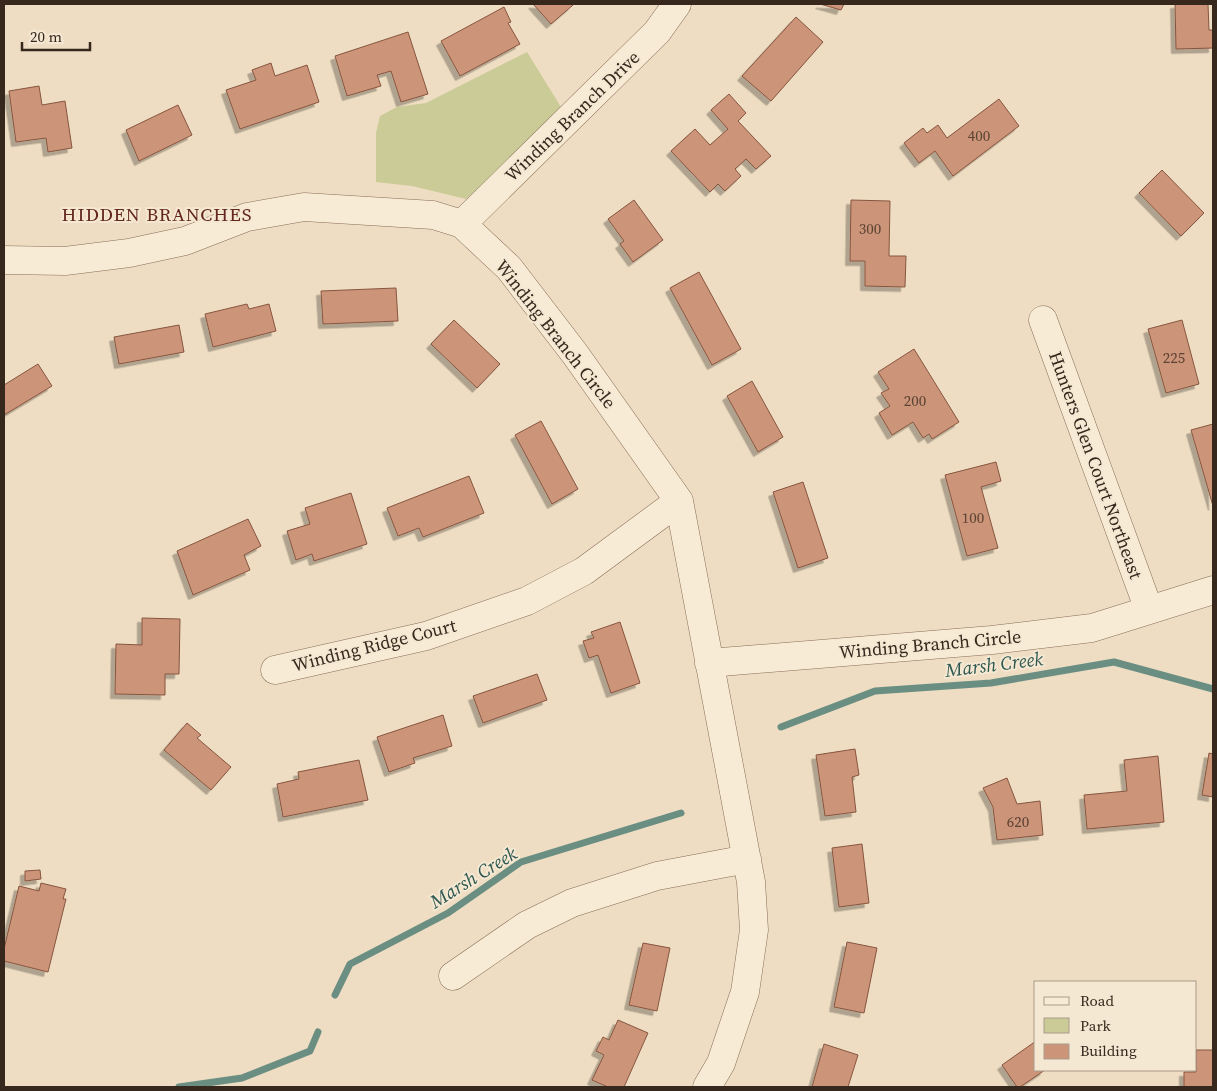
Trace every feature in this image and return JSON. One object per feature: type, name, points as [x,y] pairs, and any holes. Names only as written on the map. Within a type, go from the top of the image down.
[{"type":"street","name":"Winding Branch Drive","points":[[462,224],[657,32],[677,4]]},
{"type":"street","name":"Winding Branch Circle","points":[[4,260],[65,260],[128,253],[185,240],[248,217],[304,207],[432,216],[462,224],[509,268],[575,354],[679,501],[747,859],[751,882],[754,930],[745,992],[721,1063],[707,1087]]},
{"type":"street","name":"Hunters Glen Court Northeast","points":[[1043,320],[1148,610]]},
{"type":"street","name":"Winding Ridge Court","points":[[275,670],[426,636],[527,601],[584,571],[679,501]]},
{"type":"street","name":"Winding Branch Circle","points":[[709,663],[992,640],[1092,628],[1213,590]]},
{"type":"street","points":[[453,976],[527,925],[572,902],[657,876],[747,859]]},
{"type":"green space","points":[[527,52],[564,112],[466,199],[412,186],[376,182],[376,133],[380,116],[397,107],[426,103]]},
{"type":"building","points":[[533,4],[572,4],[573,5],[551,24]]},
{"type":"building","points":[[820,4],[844,4],[841,10]]},
{"type":"building","points":[[1175,4],[1208,4],[1209,30],[1213,30],[1213,48],[1176,49]]},
{"type":"building","points":[[504,7],[511,22],[508,23],[520,44],[460,76],[441,41]]},
{"type":"building","points":[[796,17],[823,42],[771,101],[742,76]]},
{"type":"building","points":[[408,32],[428,94],[401,102],[391,71],[377,75],[381,86],[347,96],[335,56]]},
{"type":"building","points":[[271,63],[275,76],[307,65],[319,102],[240,129],[226,90],[256,80],[252,70]]},
{"type":"building","points":[[39,86],[42,105],[65,101],[72,148],[48,152],[46,138],[16,142],[9,91]]},
{"type":"building","points":[[729,94],[746,113],[738,121],[771,156],[756,169],[746,159],[735,169],[741,176],[725,191],[718,184],[710,192],[671,151],[695,129],[710,145],[728,129],[711,110]]},
{"type":"building","points":[[999,99],[1019,126],[953,176],[935,151],[919,163],[904,143],[923,128],[927,133],[938,125],[947,138]]},
{"type":"building","points":[[178,105],[192,135],[139,161],[126,130]]},
{"type":"building","points":[[1162,170],[1204,213],[1181,236],[1139,193]]},
{"type":"building","points":[[634,200],[663,240],[633,262],[620,244],[624,241],[608,219]]},
{"type":"building","points":[[851,200],[890,201],[889,256],[906,256],[905,287],[865,286],[865,261],[850,261]]},
{"type":"building","points":[[699,272],[741,349],[712,365],[670,288]]},
{"type":"building","points":[[396,288],[398,321],[323,324],[321,291]]},
{"type":"building","points":[[247,304],[249,309],[269,304],[276,331],[213,347],[205,314]]},
{"type":"building","points":[[454,320],[500,364],[477,388],[431,344]]},
{"type":"building","points":[[1182,320],[1199,384],[1166,393],[1148,329]]},
{"type":"building","points":[[179,325],[184,352],[119,364],[114,337]]},
{"type":"building","points":[[914,349],[959,422],[932,439],[929,434],[923,438],[913,422],[892,435],[879,413],[890,406],[881,393],[889,389],[878,372]]},
{"type":"building","points":[[38,364],[52,386],[4,415],[4,385]]},
{"type":"building","points":[[752,381],[783,437],[758,452],[727,396]]},
{"type":"building","points":[[541,421],[578,489],[552,504],[515,435]]},
{"type":"building","points":[[1213,424],[1213,506],[1191,430]]},
{"type":"building","points":[[996,462],[1001,481],[981,487],[998,548],[967,556],[945,475]]},
{"type":"building","points":[[469,476],[484,513],[423,537],[419,528],[398,536],[387,508]]},
{"type":"building","points":[[803,482],[828,558],[798,568],[773,492]]},
{"type":"building","points":[[351,493],[367,544],[314,561],[312,554],[296,560],[287,531],[310,524],[305,508]]},
{"type":"building","points":[[248,519],[261,546],[244,555],[250,570],[193,595],[177,551]]},
{"type":"building","points":[[142,618],[180,619],[179,674],[165,674],[165,695],[115,694],[116,644],[142,645]]},
{"type":"building","points":[[620,622],[640,683],[611,693],[598,655],[589,658],[583,641],[594,638],[591,632]]},
{"type":"building","points":[[537,674],[547,700],[483,723],[473,696]]},
{"type":"building","points":[[443,715],[452,746],[413,758],[415,763],[389,772],[377,737]]},
{"type":"building","points":[[187,723],[201,735],[197,738],[231,767],[211,790],[164,750]]},
{"type":"building","points":[[855,749],[859,775],[852,777],[856,812],[825,816],[816,755]]},
{"type":"building","points":[[1209,753],[1213,754],[1213,797],[1202,795]]},
{"type":"building","points":[[1158,756],[1164,822],[1087,829],[1084,795],[1127,791],[1124,760]]},
{"type":"building","points":[[359,760],[368,800],[283,817],[277,784],[299,779],[298,772]]},
{"type":"building","points":[[1007,778],[1017,804],[1040,801],[1043,835],[997,840],[993,807],[983,788]]},
{"type":"building","points":[[862,844],[869,903],[839,907],[832,848]]},
{"type":"building","points":[[40,870],[41,879],[25,881],[25,871]]},
{"type":"building","points":[[41,883],[66,889],[63,899],[66,899],[48,972],[4,961],[4,949],[19,886],[39,891]]},
{"type":"building","points":[[847,942],[877,948],[864,1013],[834,1007]]},
{"type":"building","points":[[643,943],[670,948],[657,1011],[629,1005]]},
{"type":"building","points":[[618,1020],[648,1033],[624,1087],[608,1087],[592,1080],[604,1055],[596,1051],[603,1037],[609,1040]]},
{"type":"building","points":[[1034,1042],[1034,1071],[1044,1071],[1020,1087],[1017,1087],[1002,1065]]},
{"type":"building","points":[[824,1044],[858,1055],[848,1087],[812,1087]]},
{"type":"building","points":[[1197,1050],[1213,1050],[1213,1087],[1184,1087],[1184,1072],[1196,1072]]},
{"type":"waterway","name":"Marsh Creek","points":[[781,727],[875,691],[991,683],[1114,662],[1213,689]]},
{"type":"waterway","name":"Marsh Creek","points":[[335,995],[350,964],[448,913],[521,862],[681,813]]},
{"type":"waterway","name":"Marsh Creek","points":[[179,1087],[242,1078],[310,1051],[318,1032]]},
{"type":"district","name":"HIDDEN BRANCHES","points":[[157,214]]}]
